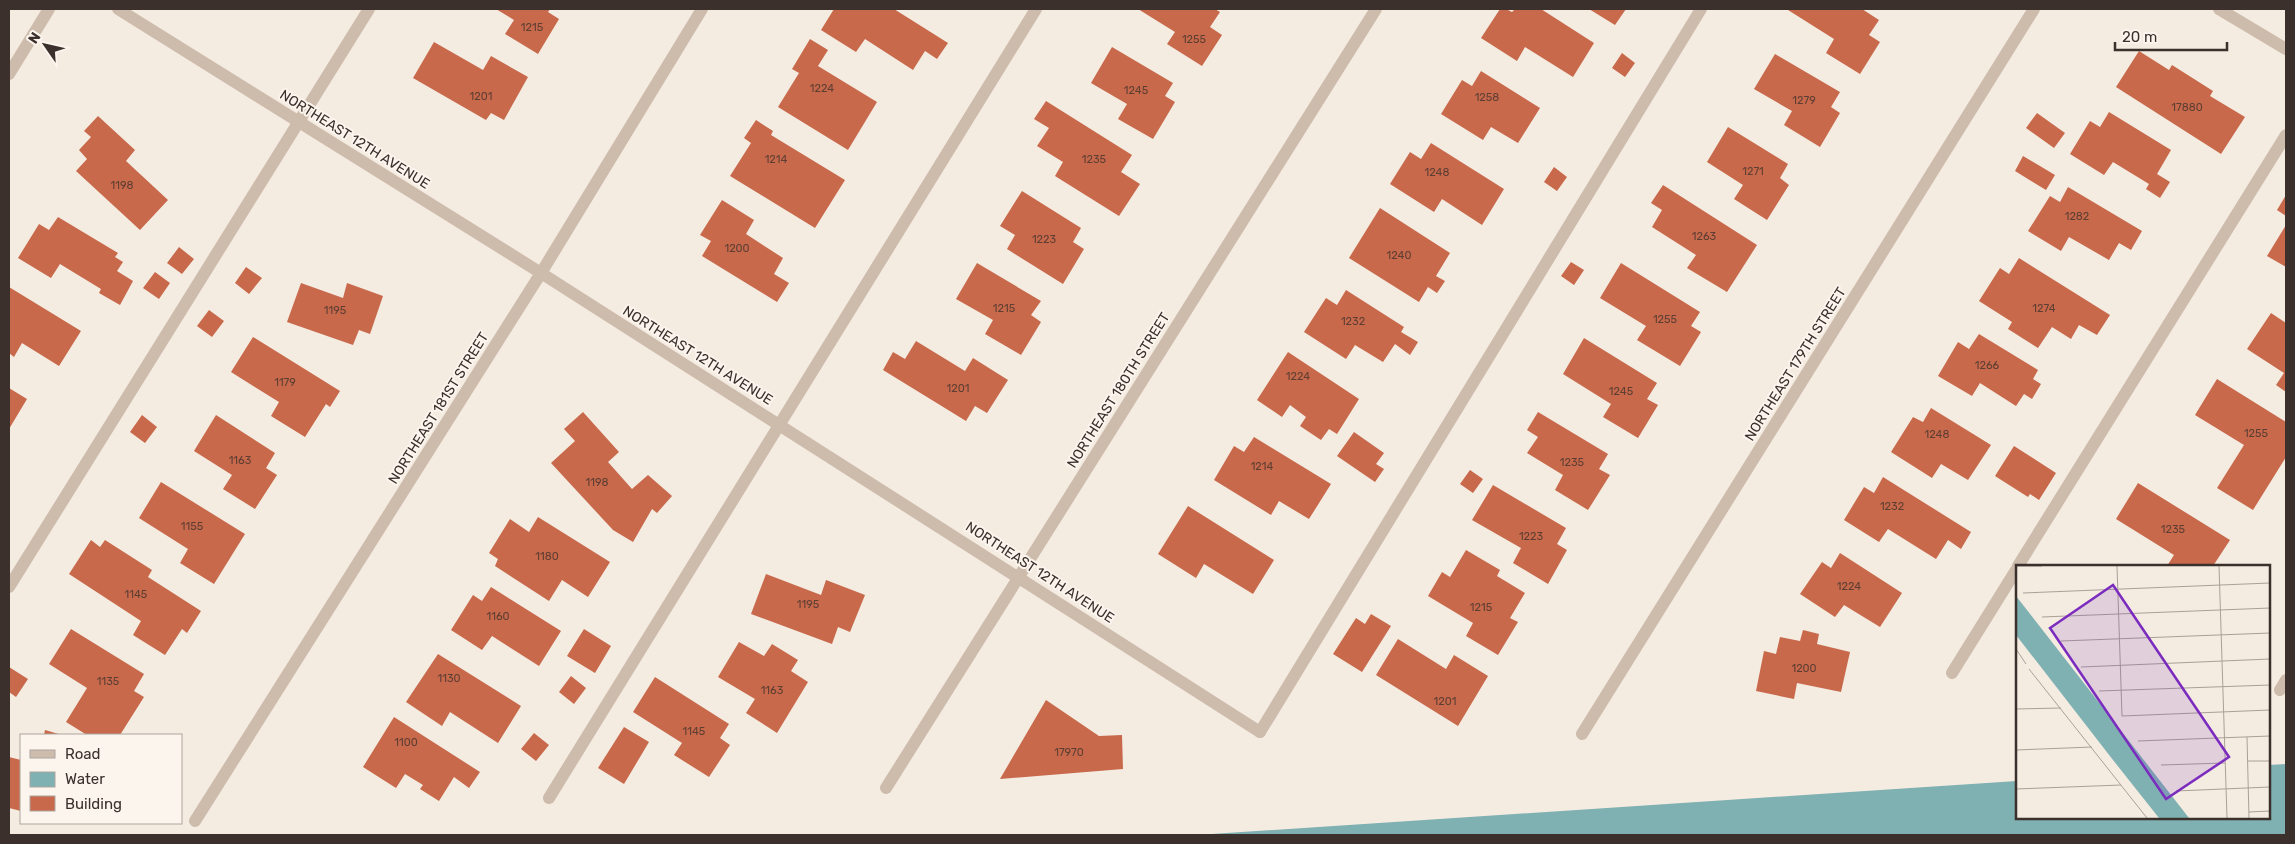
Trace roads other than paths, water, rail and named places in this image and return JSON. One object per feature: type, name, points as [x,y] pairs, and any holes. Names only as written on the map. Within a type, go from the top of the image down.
[{"type":"street","points":[[9,74],[49,9]]},
{"type":"street","name":"NORTHEAST 12TH AVENUE","points":[[118,9],[778,423],[1260,732],[1701,9]]},
{"type":"street","points":[[9,587],[369,9]]},
{"type":"street","name":"NORTHEAST 181ST STREET","points":[[195,821],[540,273],[702,9]]},
{"type":"street","points":[[548,798],[778,423],[1036,9]]},
{"type":"street","name":"NORTHEAST 180TH STREET","points":[[886,788],[1376,9]]},
{"type":"street","name":"NORTHEAST 179TH STREET","points":[[1582,734],[2034,9]]},
{"type":"street","points":[[2220,9],[2286,49]]},
{"type":"street","points":[[2019,565],[2286,135]]},
{"type":"street","points":[[1952,673],[2016,570]]},
{"type":"water","points":[[2286,764],[2286,835],[1196,835],[2016,781],[2016,819],[2270,819],[2270,765]]}]
